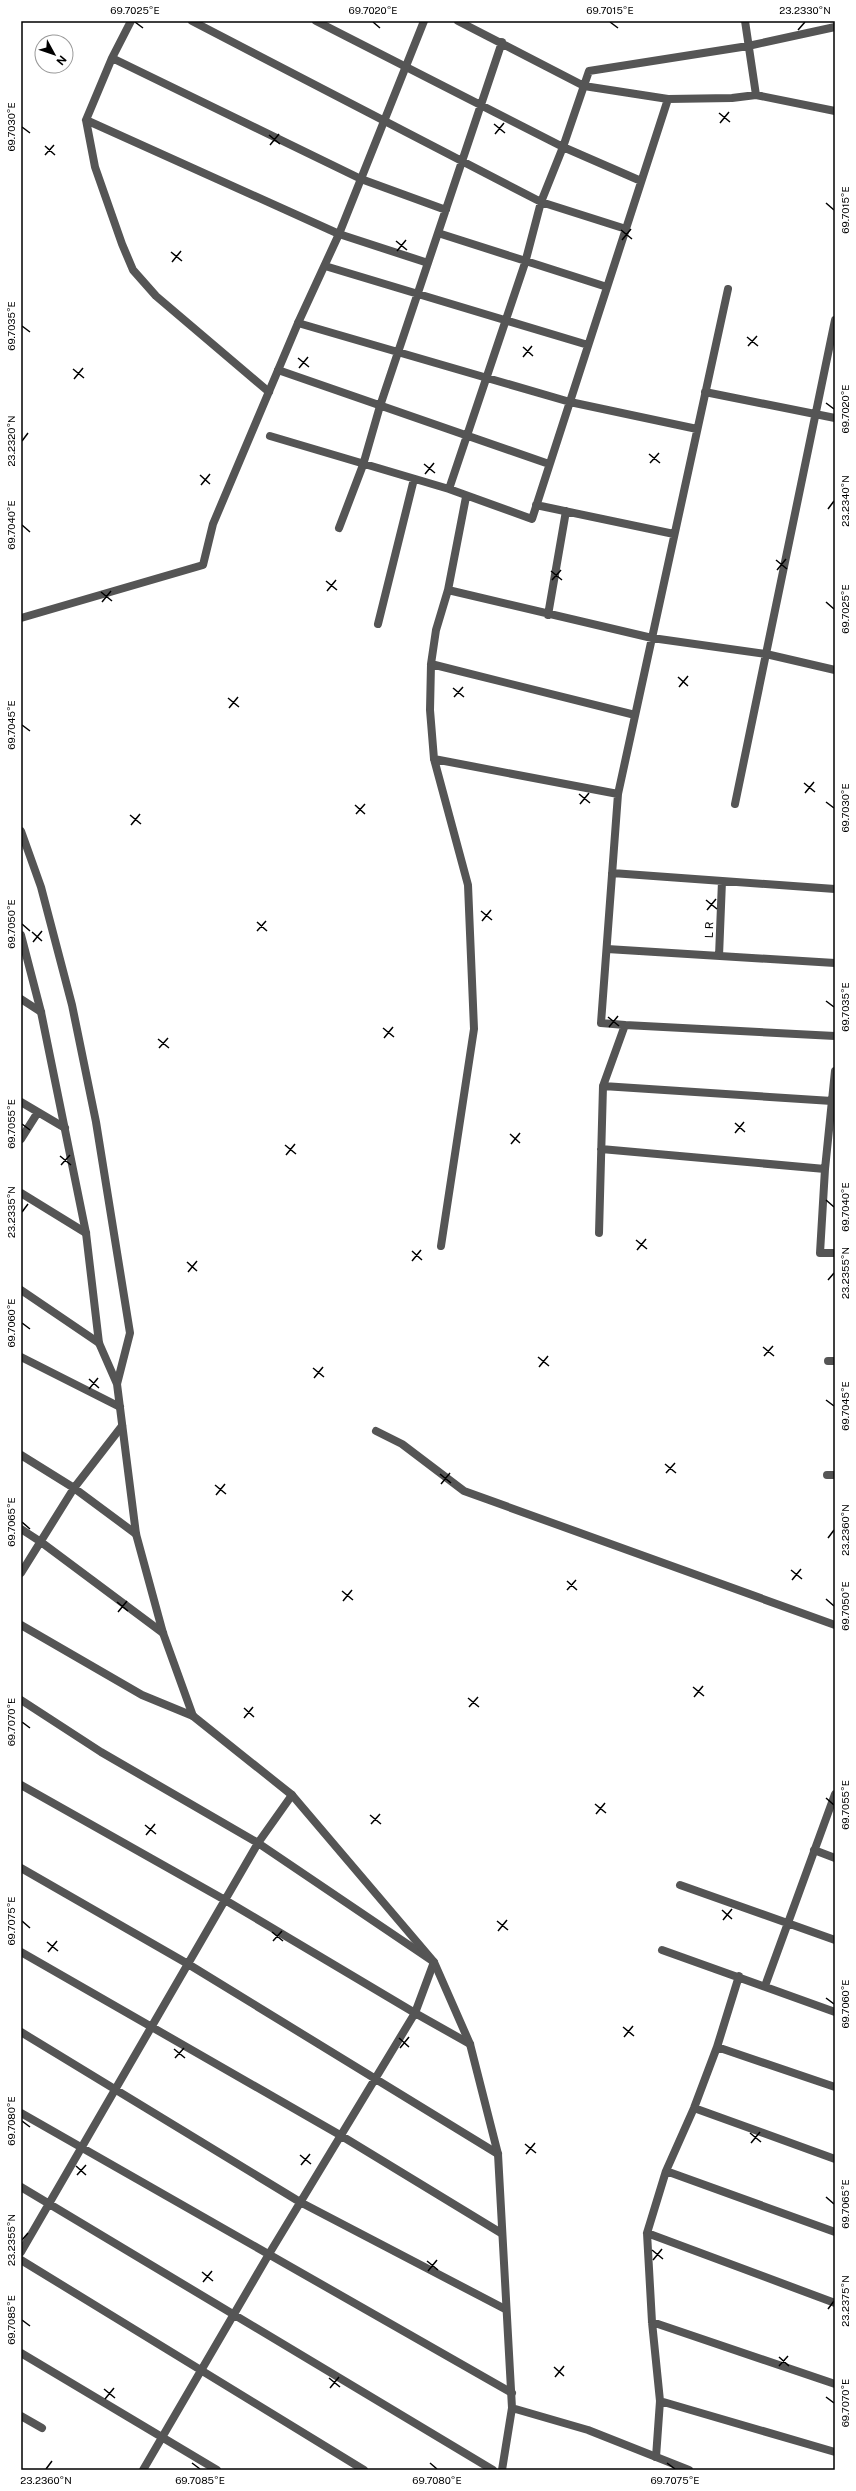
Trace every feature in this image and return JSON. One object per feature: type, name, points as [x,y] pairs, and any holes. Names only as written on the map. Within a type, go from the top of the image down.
[{"type":"street","points":[[128,21],[131,21],[112,58],[86,120],[95,167],[133,270],[156,296],[270,392]]},
{"type":"street","points":[[192,21],[384,119],[541,202],[626,229]]},
{"type":"street","points":[[316,21],[405,68],[481,104],[563,147],[641,181]]},
{"type":"street","points":[[21,618],[203,565],[213,524],[298,323],[339,234],[424,21]]},
{"type":"street","points":[[458,21],[502,42],[584,86],[668,99],[732,98],[756,95],[835,111]]},
{"type":"street","points":[[745,21],[756,95]]},
{"type":"street","points":[[449,489],[525,262],[541,202],[563,147],[589,71],[748,46],[835,27]]},
{"type":"street","points":[[339,528],[363,465],[398,351],[502,42]]},
{"type":"street","points":[[112,58],[361,179],[446,210]]},
{"type":"street","points":[[270,436],[363,465],[449,489],[466,497],[532,519],[668,99]]},
{"type":"street","points":[[86,120],[339,234],[428,263]]},
{"type":"street","points":[[438,233],[607,287]]},
{"type":"street","points":[[325,266],[417,296],[588,345]]},
{"type":"street","points":[[728,289],[618,794],[602,1023],[835,1036]]},
{"type":"street","points":[[735,804],[835,320]]},
{"type":"street","points":[[298,323],[487,376],[570,402],[697,429]]},
{"type":"street","points":[[278,370],[380,406],[468,434],[549,464]]},
{"type":"street","points":[[706,392],[835,418]]},
{"type":"street","points":[[378,624],[414,479]]},
{"type":"street","points":[[441,1246],[474,1029],[468,885],[434,759],[430,710],[431,664],[436,630],[448,590],[466,497]]},
{"type":"street","points":[[536,505],[674,534]]},
{"type":"street","points":[[548,615],[566,511]]},
{"type":"street","points":[[448,590],[548,615],[652,638],[766,654],[835,670]]},
{"type":"street","points":[[431,664],[635,715]]},
{"type":"street","points":[[434,759],[618,794]]},
{"type":"street","points":[[21,831],[41,887],[72,1005],[96,1122],[130,1333],[118,1384],[136,1534],[163,1633],[194,1716]]},
{"type":"street","points":[[612,873],[835,889]]},
{"type":"street","name":"L R","points":[[719,956],[722,881]]},
{"type":"street","points":[[21,935],[41,1012],[86,1232],[98,1343],[118,1384]]},
{"type":"street","points":[[607,949],[835,963]]},
{"type":"street","points":[[21,1000],[41,1012]]},
{"type":"street","points":[[599,1233],[603,1086],[625,1025]]},
{"type":"street","points":[[835,1071],[832,1101],[831,1145],[825,1169],[820,1253],[835,1253]]},
{"type":"street","points":[[603,1086],[832,1101]]},
{"type":"street","points":[[21,1102],[65,1128]]},
{"type":"street","points":[[21,1140],[38,1112]]},
{"type":"street","points":[[601,1149],[825,1169]]},
{"type":"street","points":[[21,1194],[86,1232]]},
{"type":"street","points":[[21,1290],[98,1343]]},
{"type":"street","points":[[21,1357],[120,1407]]},
{"type":"street","points":[[21,1573],[74,1488],[122,1426]]},
{"type":"street","points":[[376,1431],[402,1444],[464,1491],[835,1625]]},
{"type":"street","points":[[21,1455],[74,1488],[136,1534]]},
{"type":"street","points":[[21,1530],[41,1542],[163,1633]]},
{"type":"street","points":[[21,1625],[142,1695],[194,1716],[292,1795],[434,1962],[470,2044],[498,2154],[505,2309],[512,2393],[512,2408],[502,2470]]},
{"type":"street","points":[[21,1700],[101,1752],[258,1843],[434,1962]]},
{"type":"street","points":[[21,1785],[225,1900],[470,2044]]},
{"type":"street","points":[[765,1986],[835,1794]]},
{"type":"street","points":[[21,2252],[80,2147],[116,2088],[258,1843],[292,1795]]},
{"type":"street","points":[[814,1850],[835,1858]]},
{"type":"street","points":[[21,1868],[188,1964],[498,2154]]},
{"type":"street","points":[[680,1885],[835,1940]]},
{"type":"street","points":[[662,1950],[739,1976],[835,2012]]},
{"type":"street","points":[[21,1952],[150,2028],[340,2135],[501,2233]]},
{"type":"street","points":[[143,2470],[269,2254],[374,2078],[415,2013],[434,1962]]},
{"type":"street","points":[[656,2457],[660,2401],[652,2322],[648,2233],[666,2171],[694,2108],[717,2047],[739,1976]]},
{"type":"street","points":[[21,2032],[116,2088],[300,2202],[505,2309]]},
{"type":"street","points":[[717,2047],[835,2088]]},
{"type":"street","points":[[694,2108],[835,2159]]},
{"type":"street","points":[[21,2113],[512,2393]]},
{"type":"street","points":[[666,2171],[835,2232]]},
{"type":"street","points":[[21,2187],[233,2316],[493,2470]]},
{"type":"street","points":[[648,2233],[835,2303]]},
{"type":"street","points":[[21,2260],[364,2470]]},
{"type":"street","points":[[652,2322],[835,2384]]},
{"type":"street","points":[[21,2353],[217,2470]]},
{"type":"street","points":[[660,2401],[835,2452]]},
{"type":"street","points":[[512,2408],[588,2430],[643,2450],[656,2457],[689,2470]]},
{"type":"street","points":[[21,2416],[42,2428]]}]
